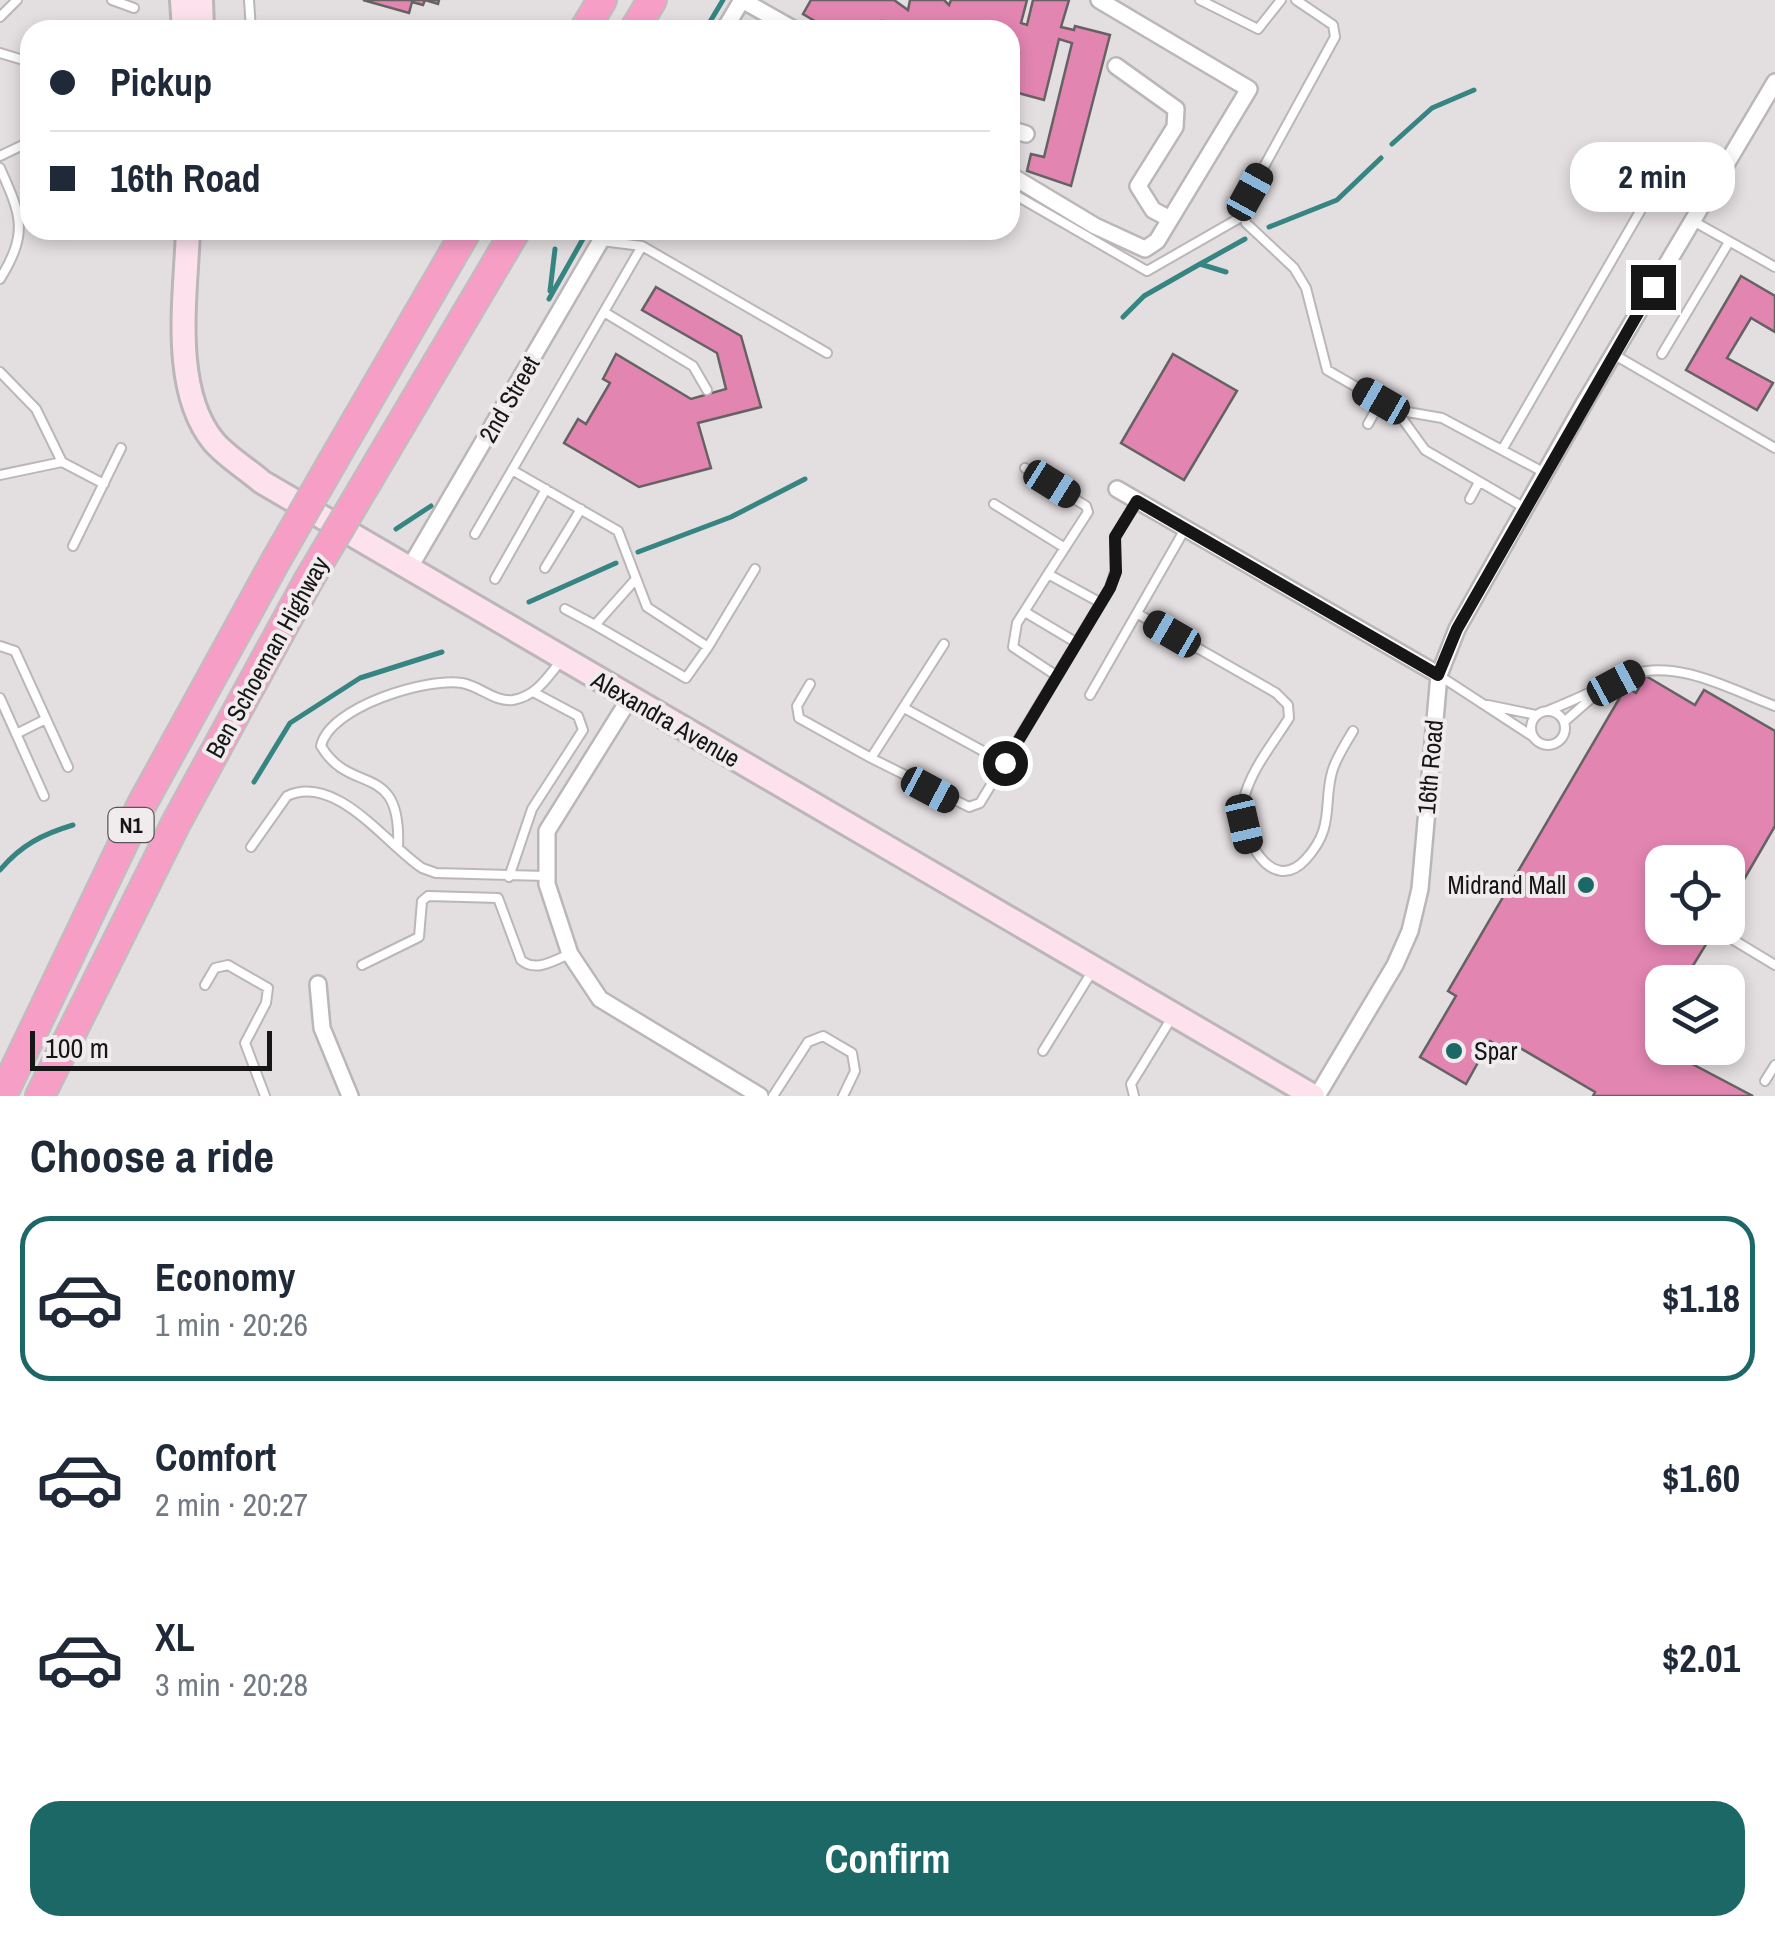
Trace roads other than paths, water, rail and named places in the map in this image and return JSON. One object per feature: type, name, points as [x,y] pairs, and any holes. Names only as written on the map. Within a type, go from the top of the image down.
[{"type":"highway","name":"Ben Schoeman Highway","points":[[2,1096],[142,804],[275,562],[462,240]]},
{"type":"highway","name":"Ben Schoeman Highway","points":[[40,1096],[176,822],[307,583],[510,240]]},
{"type":"main road","name":"Alexandra Avenue","points":[[188,240],[187,364],[203,426],[216,445],[262,482],[1315,1096]]},
{"type":"street","points":[[742,0],[777,20]]},
{"type":"street","points":[[1020,181],[1137,248],[1157,241],[1248,89],[1099,0]]},
{"type":"street","points":[[1116,66],[1176,109],[1176,126],[1138,186],[1153,210],[1170,219]]},
{"type":"street","name":"16th Road","points":[[1315,1096],[1395,964],[1410,931],[1420,889],[1438,675],[1457,629],[1613,354],[1775,82]]},
{"type":"street","name":"2nd Street","points":[[410,568],[602,240]]},
{"type":"street","points":[[1117,489],[1438,675]]},
{"type":"street","points":[[630,698],[547,831],[546,876],[570,954],[600,1000],[760,1096]]},
{"type":"street","points":[[318,984],[322,1028],[350,1096]]},
{"type":"lane","points":[[0,17],[18,0]]},
{"type":"lane","points":[[112,0],[134,8]]},
{"type":"lane","points":[[1200,0],[1258,29],[1280,0]]},
{"type":"lane","points":[[1020,198],[1147,271],[1243,216],[1250,192],[1335,37],[1333,25],[1296,0]]},
{"type":"lane","points":[[1502,450],[1646,201],[1634,184],[1590,159]]},
{"type":"lane","points":[[0,168],[20,212],[18,245],[0,279]]},
{"type":"lane","points":[[1243,216],[1294,268],[1306,288],[1327,370],[1396,410],[1442,418],[1545,473]]},
{"type":"lane","points":[[1692,220],[1775,267]]},
{"type":"lane","points":[[619,240],[642,246],[826,353]]},
{"type":"lane","points":[[1662,354],[1730,242]]},
{"type":"lane","points":[[475,534],[642,246]]},
{"type":"lane","points":[[604,312],[692,366],[706,390]]},
{"type":"lane","points":[[1613,354],[1775,448]]},
{"type":"lane","points":[[0,372],[36,408],[62,462],[104,484]]},
{"type":"lane","points":[[1368,424],[1381,401]]},
{"type":"lane","points":[[1396,410],[1426,450],[1525,508]]},
{"type":"lane","points":[[73,546],[121,448]]},
{"type":"lane","points":[[0,476],[62,462]]},
{"type":"lane","points":[[1025,468],[1086,506],[1086,518],[1014,630],[1014,647],[1057,676]]},
{"type":"lane","points":[[512,470],[618,532],[647,607],[708,648]]},
{"type":"lane","points":[[1470,500],[1479,482]]},
{"type":"lane","points":[[495,579],[546,489]]},
{"type":"lane","points":[[810,684],[796,706],[799,718],[969,807],[980,803],[1100,604],[1116,572],[1115,537],[1137,501]]},
{"type":"lane","points":[[994,504],[1066,548]]},
{"type":"lane","points":[[545,568],[581,509]]},
{"type":"lane","points":[[1090,696],[1185,529]]},
{"type":"lane","points":[[565,609],[686,678],[755,569]]},
{"type":"lane","points":[[1048,574],[1100,604]]},
{"type":"lane","points":[[595,625],[635,580]]},
{"type":"lane","points":[[1025,612],[1077,643]]},
{"type":"lane","points":[[1138,614],[1276,693],[1288,705],[1289,718],[1244,795],[1249,846],[1261,861],[1276,868],[1292,868],[1308,857],[1328,820],[1332,772],[1353,731]]},
{"type":"lane","points":[[871,758],[944,644]]},
{"type":"lane","points":[[0,646],[16,651],[68,766]]},
{"type":"lane","points":[[398,848],[399,817],[388,792],[327,757],[321,746],[332,724],[385,697],[452,682],[467,684],[498,699],[512,700],[535,693],[563,658]]},
{"type":"lane","points":[[1484,704],[1536,715],[1634,674],[1674,672],[1775,706]]},
{"type":"lane","points":[[1438,675],[1541,744],[1553,744],[1562,738],[1564,722],[1598,692]]},
{"type":"lane","points":[[509,877],[527,820],[580,738],[582,721],[535,693]]},
{"type":"lane","points":[[0,698],[44,796]]},
{"type":"lane","points":[[904,708],[1005,763]]},
{"type":"lane","points":[[1547,711],[1564,722]]},
{"type":"lane","points":[[1532,736],[1530,725],[1536,715]]},
{"type":"lane","points":[[16,734],[46,719]]},
{"type":"lane","points":[[552,777],[573,790]]},
{"type":"lane","points":[[251,847],[287,796],[318,791],[350,810],[409,860],[436,873],[546,876]]},
{"type":"lane","points":[[527,820],[547,831]]},
{"type":"lane","points":[[362,964],[419,938],[422,901],[428,896],[498,898],[521,960],[528,966],[537,967],[570,954]]},
{"type":"lane","points":[[1742,945],[1775,964]]},
{"type":"lane","points":[[205,985],[215,968],[228,965],[268,988],[266,1003],[246,1043],[265,1096]]},
{"type":"lane","points":[[1042,1051],[1094,968]]},
{"type":"lane","points":[[1134,1096],[1132,1084],[1173,1015]]},
{"type":"lane","points":[[773,1096],[808,1042],[824,1036],[852,1052],[855,1062],[843,1096]]},
{"type":"lane","points":[[1765,1081],[1775,1064]]},
{"type":"waterway","points":[[711,20],[723,0]]},
{"type":"waterway","points":[[1392,144],[1432,108],[1474,90]]},
{"type":"waterway","points":[[1269,227],[1337,200],[1381,158]]},
{"type":"waterway","points":[[1200,264],[1245,239]]},
{"type":"waterway","points":[[549,299],[582,240]]},
{"type":"waterway","points":[[550,291],[555,249]]},
{"type":"waterway","points":[[1123,317],[1144,296],[1200,264],[1226,272]]},
{"type":"waterway","points":[[638,552],[731,517],[805,479]]},
{"type":"waterway","points":[[396,529],[431,506]]},
{"type":"waterway","points":[[529,602],[616,563]]},
{"type":"waterway","points":[[254,782],[290,723],[360,678],[442,652]]},
{"type":"waterway","points":[[0,870],[33,842],[73,825]]},
{"type":"place","name":"Midrand Mall","points":[[1586,885]]},
{"type":"place","name":"Spar","points":[[1454,1051]]}]
